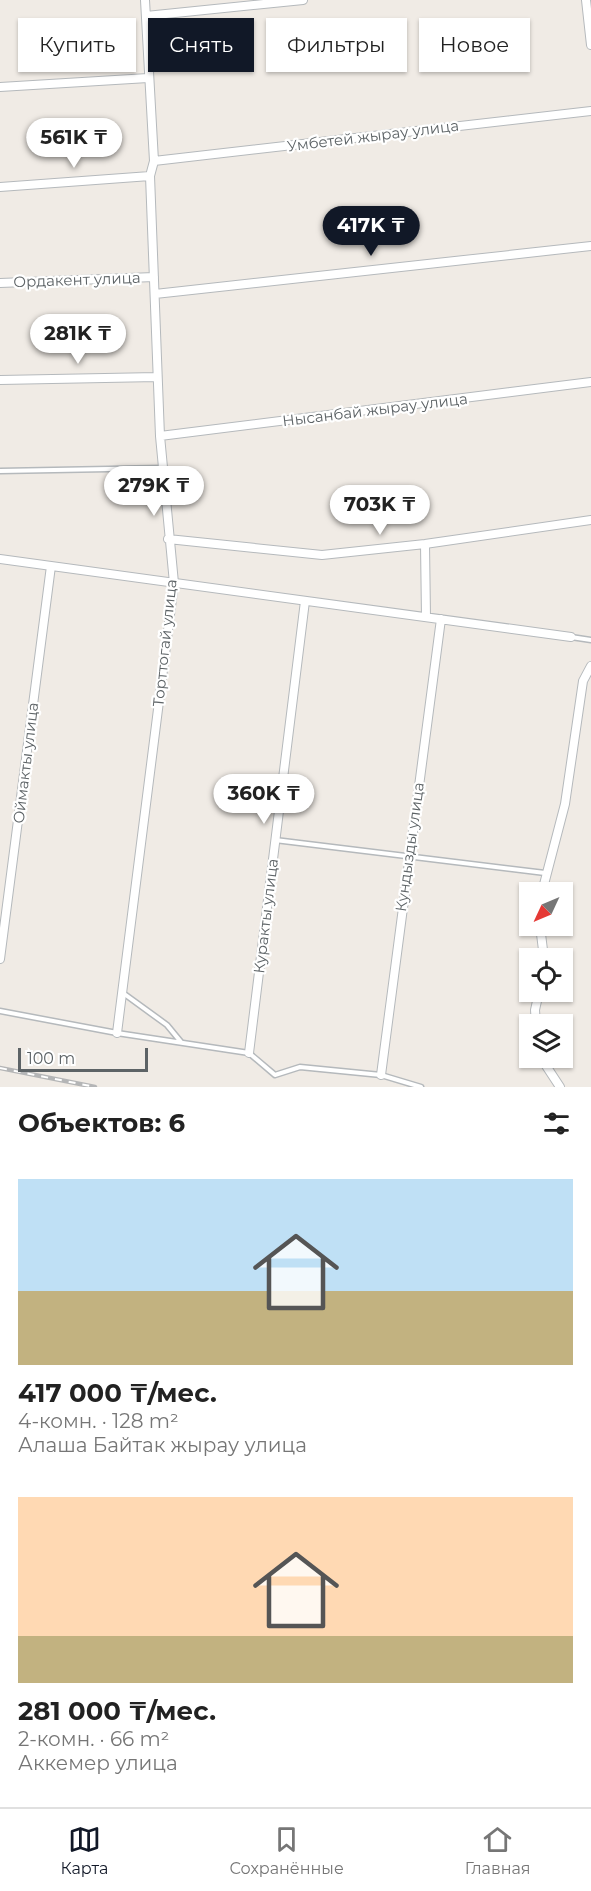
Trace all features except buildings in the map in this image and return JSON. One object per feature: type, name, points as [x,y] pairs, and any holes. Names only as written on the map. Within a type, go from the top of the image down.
[{"type":"street","name":"Торттогай улица","points":[[117,1033],[174,583],[168,539],[157,376],[150,176],[154,160],[145,0]]},
{"type":"street","points":[[146,16],[303,0]]},
{"type":"street","points":[[586,0],[591,45]]},
{"type":"street","points":[[0,87],[148,78]]},
{"type":"street","name":"Умбетей жырау улица","points":[[154,160],[591,111]]},
{"type":"street","points":[[0,188],[150,176]]},
{"type":"street","points":[[154,294],[591,246]]},
{"type":"street","name":"Ордакент улица","points":[[0,283],[154,277]]},
{"type":"street","points":[[0,380],[157,376]]},
{"type":"street","name":"Нысанбай жырау улица","points":[[160,436],[591,382]]},
{"type":"street","points":[[168,539],[322,555],[425,544],[591,520]]},
{"type":"street","points":[[425,544],[426,617]]},
{"type":"street","points":[[0,559],[571,637]]},
{"type":"street","name":"Оймакты улица","points":[[0,959],[51,566]]},
{"type":"street","name":"Куракты улица","points":[[249,1053],[305,601]]},
{"type":"street","name":"Кундызды улица","points":[[381,1075],[408,855],[441,619]]},
{"type":"street","points":[[544,882],[565,804],[583,681],[591,666]]},
{"type":"street","points":[[548,1068],[560,1087]]},
{"type":"lane","points":[[0,471],[164,468]]},
{"type":"lane","points":[[571,637],[591,640]]},
{"type":"lane","points":[[275,840],[545,873]]},
{"type":"lane","points":[[123,993],[167,1025],[182,1043]]},
{"type":"lane","points":[[0,1011],[117,1033],[249,1053],[275,1075],[300,1067],[381,1075],[421,1087]]},
{"type":"railway","points":[[0,1068],[95,1087]]}]
